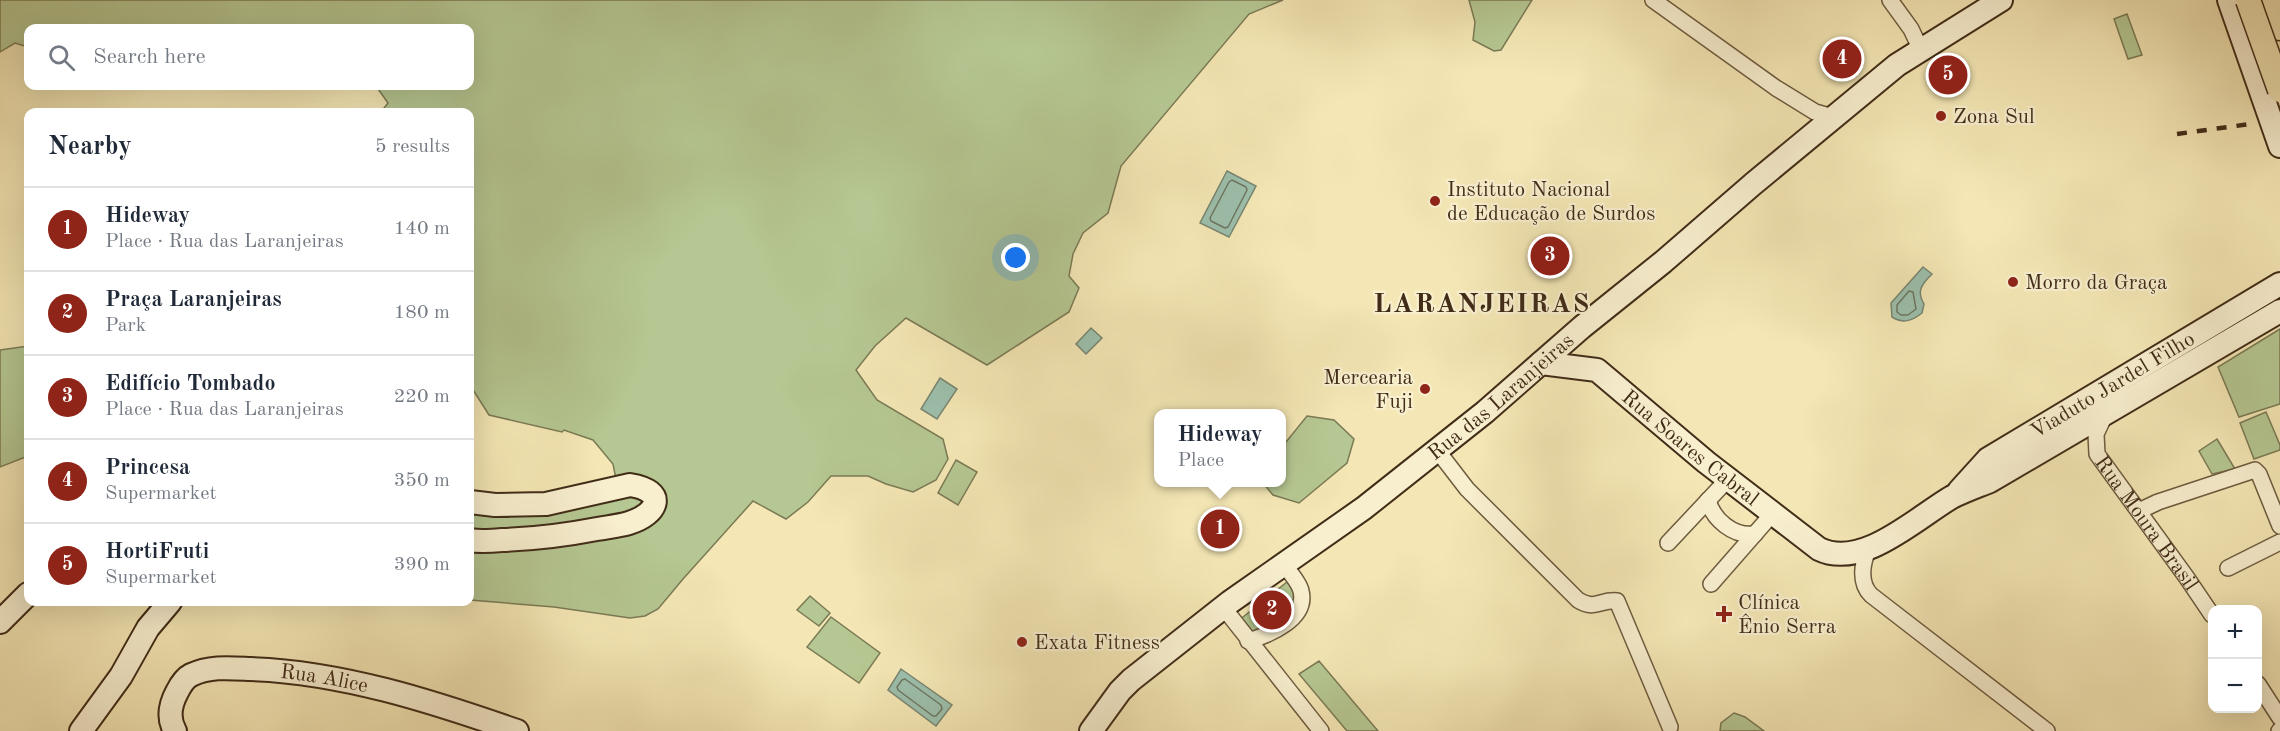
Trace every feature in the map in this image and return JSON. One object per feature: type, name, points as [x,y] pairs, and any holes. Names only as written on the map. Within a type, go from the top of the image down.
[{"type":"main road","name":"Rua das Laranjeiras","points":[[1091,731],[1120,691],[1131,680],[1223,608],[1364,508],[1437,450],[1898,64],[2001,0]]},
{"type":"main road","points":[[2270,0],[2280,28]]},
{"type":"main road","points":[[2240,4],[2280,90]]},
{"type":"main road","points":[[2240,4],[2280,146]]},
{"type":"main road","name":"Viaduto Jardel Filho","points":[[2097,407],[2280,284]]},
{"type":"main road","points":[[1868,550],[1953,496],[1990,481],[2097,407],[2280,311]]},
{"type":"main road","points":[[1582,327],[1584,350],[1597,370]]},
{"type":"main road","points":[[1541,363],[1597,370]]},
{"type":"main road","name":"Rua Soares Cabral","points":[[1597,370],[1706,462],[1820,549],[1833,554],[1853,554],[1868,550]]},
{"type":"main road","points":[[474,502],[495,505],[546,504],[630,485],[644,487],[655,497],[654,506],[650,512],[629,523],[568,534],[513,540],[474,540]]},
{"type":"main road","points":[[0,622],[24,598]]},
{"type":"main road","points":[[81,731],[121,676],[147,628],[166,606]]},
{"type":"main road","name":"Rua Alice","points":[[175,731],[170,722],[171,706],[177,691],[188,676],[204,670],[220,668],[271,670],[342,679],[517,731]]},
{"type":"street","points":[[1653,0],[1804,106],[1833,117]]},
{"type":"street","points":[[1890,0],[1911,29],[1921,50]]},
{"type":"street","points":[[1804,106],[1810,136]]},
{"type":"street","name":"Rua Moura Brasil","points":[[2097,407],[2097,454],[2208,609]]},
{"type":"street","points":[[1437,450],[1467,489],[1578,600],[1586,605],[1596,606],[1610,600],[1617,601],[1670,727]]},
{"type":"street","points":[[2139,511],[2158,502],[2255,470],[2259,474],[2280,526]]},
{"type":"street","points":[[1668,543],[1729,478]]},
{"type":"street","points":[[1708,500],[1710,509],[1731,530],[1738,534],[1755,534]]},
{"type":"street","points":[[1711,584],[1774,512]]},
{"type":"street","points":[[2228,568],[2280,542]]},
{"type":"street","points":[[1868,550],[1863,572],[1865,587],[1870,595],[2047,731]]},
{"type":"street","points":[[1248,641],[1267,636],[1280,628],[1295,615],[1302,602],[1301,589],[1283,564]]},
{"type":"street","points":[[1223,608],[1321,731]]},
{"type":"street","points":[[2262,690],[2280,718]]},
{"type":"green space","points":[[0,0],[1283,0],[1249,14],[1121,166],[1108,213],[1083,233],[1073,254],[1069,276],[1079,288],[1069,312],[987,365],[906,318],[875,346],[856,370],[877,400],[943,439],[948,459],[936,480],[913,492],[868,476],[831,476],[808,502],[786,519],[753,501],[658,609],[645,616],[630,618],[554,607],[474,600],[474,513],[503,517],[548,515],[620,499],[613,464],[593,440],[564,430],[562,432],[489,415],[474,391],[474,108],[384,108],[388,103],[379,90],[474,90],[474,24],[24,24],[24,46],[15,43],[0,52]]},
{"type":"green space","points":[[1469,0],[1532,0],[1501,50],[1494,51],[1473,40],[1475,22]]},
{"type":"green space","points":[[2127,14],[2142,55],[2128,59],[2114,19]]},
{"type":"green space","points":[[2280,329],[2280,404],[2239,417],[2218,367]]},
{"type":"green space","points":[[24,347],[24,458],[0,467],[0,350]]},
{"type":"green space","points":[[2266,412],[2280,450],[2254,459],[2240,423]]},
{"type":"green space","points":[[1307,416],[1334,420],[1354,439],[1347,463],[1299,503],[1273,495],[1266,487],[1286,487],[1286,442]]},
{"type":"green space","points":[[2217,439],[2235,469],[2212,474],[2199,451]]},
{"type":"green space","points":[[956,460],[977,472],[958,505],[938,493]]},
{"type":"green space","points":[[1287,582],[1295,585],[1298,596],[1285,618],[1268,630],[1250,633],[1238,621]]},
{"type":"green space","points":[[810,596],[830,613],[819,626],[797,610]]},
{"type":"green space","points":[[831,617],[880,653],[859,683],[807,647]]},
{"type":"green space","points":[[1319,661],[1378,731],[1347,731],[1299,674]]},
{"type":"green space","points":[[1734,713],[1745,717],[1764,731],[1720,731],[1721,723]]},
{"type":"water","points":[[1227,171],[1256,186],[1229,237],[1200,223]]},
{"type":"water","points":[[1923,267],[1932,274],[1920,291],[1924,304],[1922,313],[1907,321],[1892,317],[1891,303]]},
{"type":"water","points":[[1091,328],[1102,338],[1086,354],[1076,344]]},
{"type":"water","points":[[940,378],[957,389],[937,419],[921,409]]},
{"type":"water","points":[[901,669],[952,705],[936,726],[888,690]]},
{"type":"railway","points":[[2177,134],[2250,124]]},
{"type":"place","name":"Princesa","points":[[1842,59]]},
{"type":"place","name":"HortiFruti","points":[[1948,75]]},
{"type":"place","name":"Zona Sul","points":[[1941,116]]},
{"type":"place","name":"Instituto Nacional de Educação de Surdos","points":[[1435,201]]},
{"type":"place","name":"Edifício Tombado","points":[[1550,256]]},
{"type":"place","name":"Morro da Graça","points":[[2013,282]]},
{"type":"place","name":"Mercearia Fuji","points":[[1425,389]]},
{"type":"place","name":"Hideway","points":[[1220,529]]},
{"type":"place","name":"Praça Laranjeiras","points":[[1272,610]]},
{"type":"place","name":"Clínica Ênio Serra","points":[[1724,614]]},
{"type":"place","name":"Exata Fitness","points":[[1022,642]]},
{"type":"district","name":"LARANJEIRAS","points":[[1482,303]]}]
